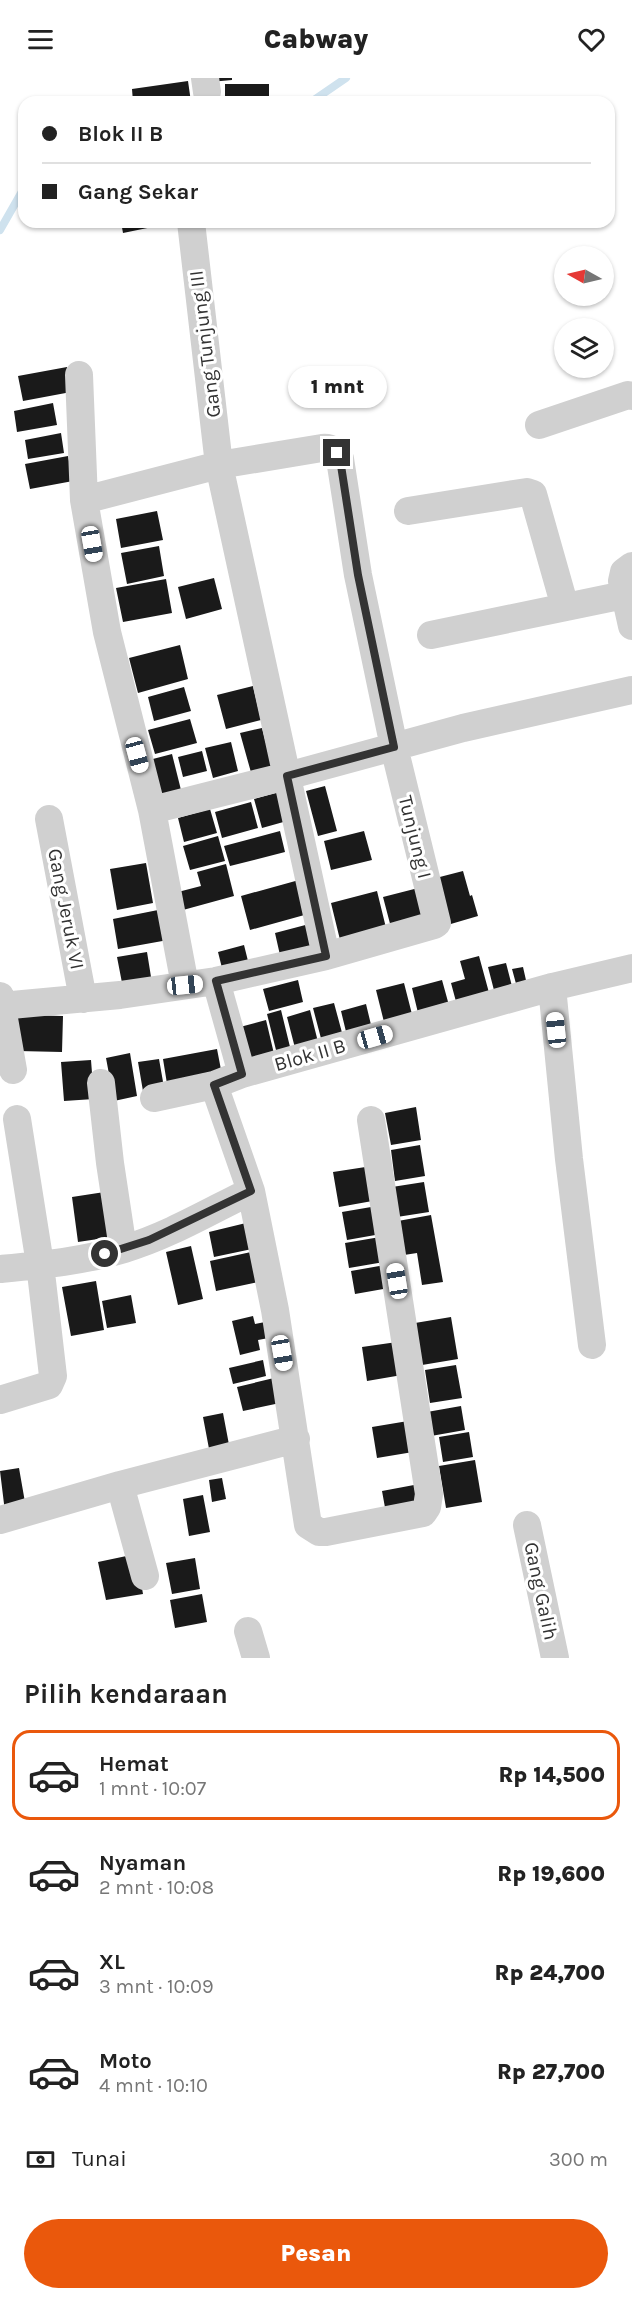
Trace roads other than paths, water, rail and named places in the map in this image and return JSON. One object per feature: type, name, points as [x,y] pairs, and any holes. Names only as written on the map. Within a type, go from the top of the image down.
[{"type":"street","name":"Gang Tunjung III","points":[[192,228],[219,465],[326,956]]},
{"type":"street","points":[[80,375],[84,500],[107,632],[152,810],[185,985]]},
{"type":"street","points":[[538,425],[628,395],[632,396]]},
{"type":"street","name":"Tunjung I","points":[[219,465],[322,448],[333,449],[340,459],[358,575],[394,747],[437,921],[434,925],[326,956]]},
{"type":"street","points":[[84,500],[219,465]]},
{"type":"street","points":[[408,511],[531,492],[536,498],[565,606]]},
{"type":"street","points":[[632,566],[624,572],[622,581],[632,626]]},
{"type":"street","points":[[431,635],[624,595]]},
{"type":"street","points":[[152,810],[463,728],[632,690]]},
{"type":"street","name":"Gang Jeruk VI","points":[[49,819],[82,999]]},
{"type":"street","points":[[14,1070],[1,1003],[82,999],[216,981],[326,956]]},
{"type":"street","name":"Blok II B","points":[[154,1098],[214,1085],[242,1074],[552,987],[632,968]]},
{"type":"street","points":[[216,981],[242,1074]]},
{"type":"street","points":[[552,987],[569,1159],[592,1345]]},
{"type":"street","points":[[101,1083],[123,1249]]},
{"type":"street","points":[[214,1085],[251,1191],[275,1310],[296,1439],[306,1519],[308,1525],[319,1532],[416,1516],[423,1513],[427,1507],[429,1494],[371,1120]]},
{"type":"street","points":[[0,1400],[39,1389],[49,1385],[52,1381],[40,1264],[17,1119]]},
{"type":"street","points":[[0,1269],[88,1258],[123,1249],[149,1240],[251,1191]]},
{"type":"street","points":[[0,1520],[120,1485],[296,1439]]},
{"type":"street","points":[[120,1485],[145,1576]]},
{"type":"street","name":"Gang Galih","points":[[527,1525],[555,1658]]},
{"type":"waterway","points":[[320,96],[346,78]]},
{"type":"waterway","points":[[0,230],[18,198]]}]
